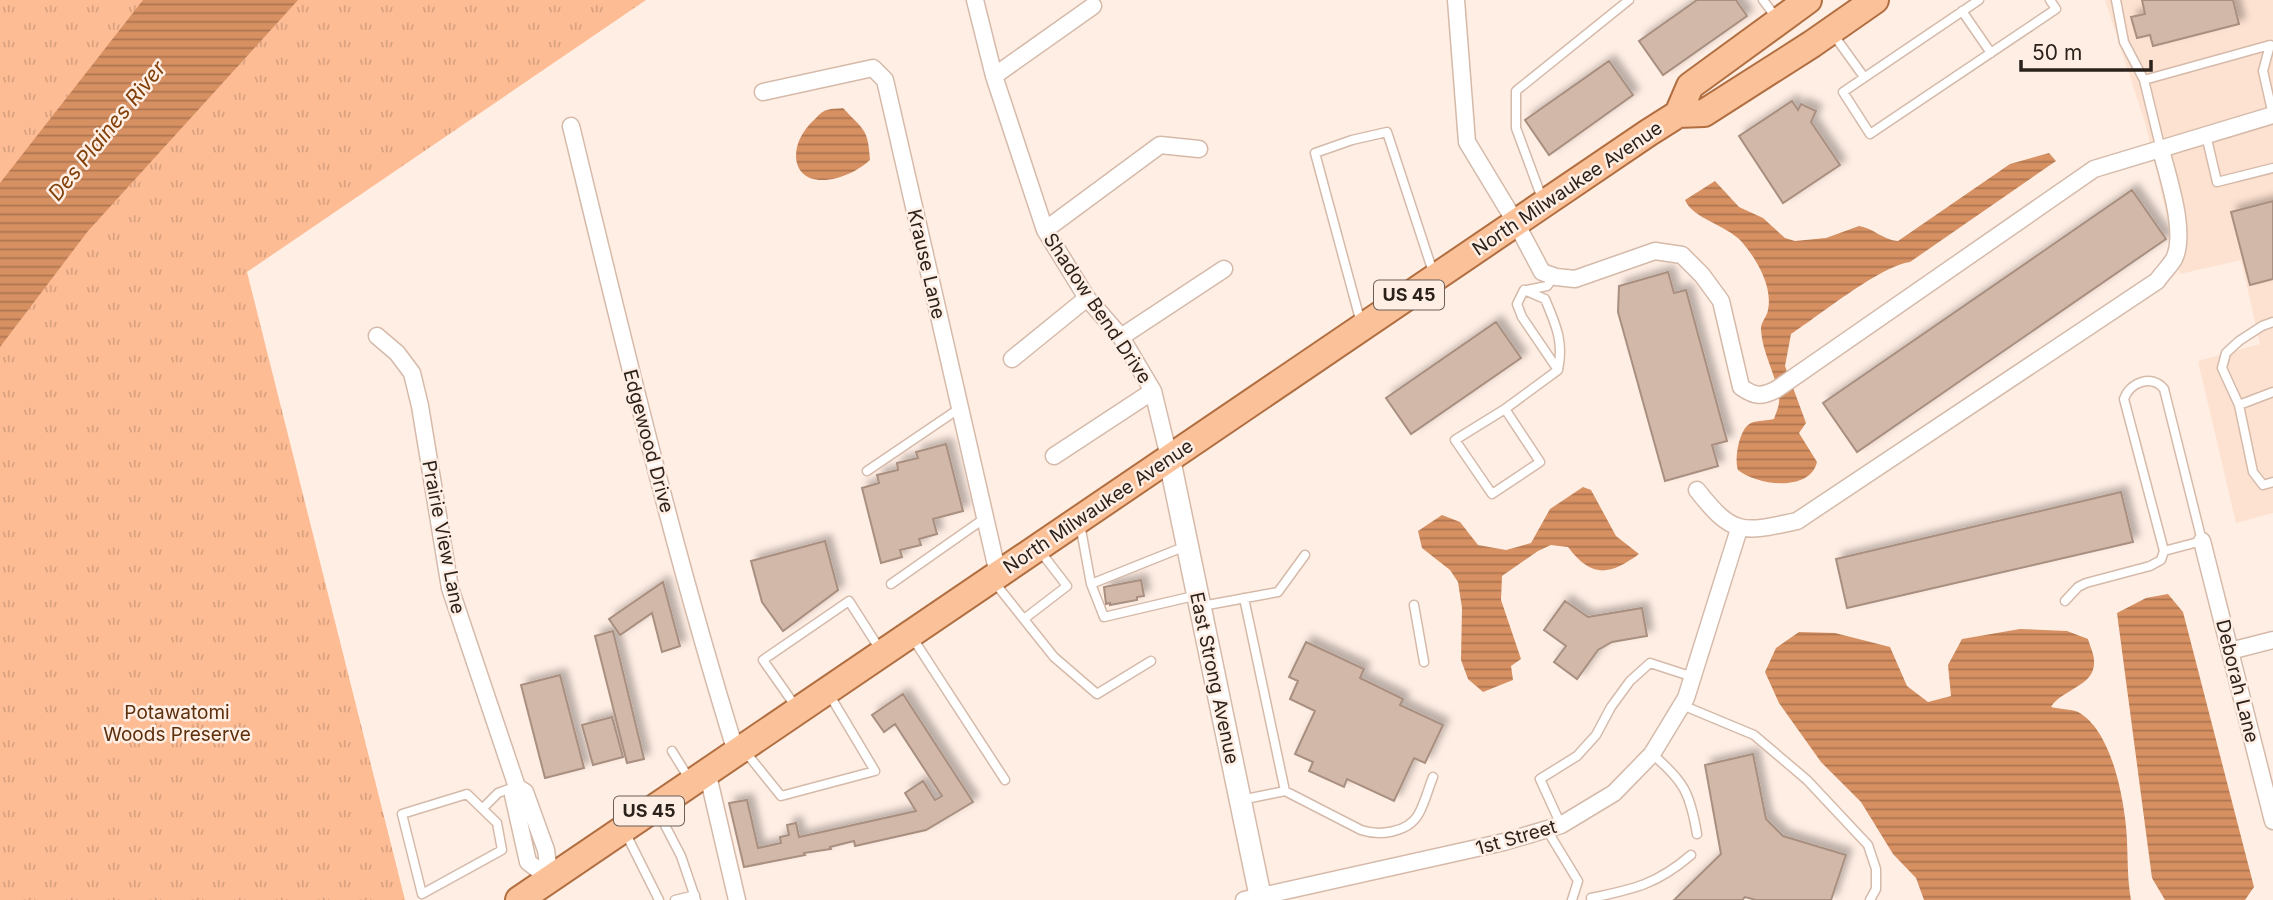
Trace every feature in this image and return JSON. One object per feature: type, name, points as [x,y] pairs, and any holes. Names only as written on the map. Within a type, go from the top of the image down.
[{"type":"main road","name":"North Milwaukee Avenue","points":[[1678,114],[1689,86],[1808,0]]},
{"type":"main road","name":"North Milwaukee Avenue","points":[[519,900],[1678,114],[1704,113],[1831,32],[1875,0]]},
{"type":"street","name":"Shadow Bend Drive","points":[[975,0],[994,76],[1045,230],[1087,298],[1121,337],[1153,391],[1169,457]]},
{"type":"street","points":[[1455,0],[1467,142],[1542,272],[1554,277],[1575,279],[1655,251],[1682,255],[1702,275],[1721,301],[1741,387],[1752,394],[1764,396],[2094,169],[2273,115]]},
{"type":"street","points":[[994,76],[1093,6]]},
{"type":"street","name":"Krause Lane","points":[[763,92],[873,68],[885,79],[985,518],[995,576]]},
{"type":"street","name":"Edgewood Drive","points":[[571,127],[641,415],[713,677],[739,750]]},
{"type":"street","points":[[1045,230],[1160,145],[1199,149]]},
{"type":"street","points":[[1697,490],[1714,512],[1739,529],[1768,528],[1797,521],[2157,281],[2175,257],[2178,234],[2161,150]]},
{"type":"street","points":[[1121,337],[1224,269]]},
{"type":"street","points":[[1013,359],[1087,298]]},
{"type":"street","name":"Prairie View Lane","points":[[377,336],[397,354],[412,373],[420,406],[450,588],[517,787],[525,792],[546,850],[550,879]]},
{"type":"street","points":[[1054,456],[1153,391]]},
{"type":"street","name":"East Strong Avenue","points":[[1169,457],[1240,800],[1255,899]]},
{"type":"street","name":"1st Street","points":[[1255,899],[1554,828],[1614,793],[1652,754],[1682,705],[1739,529]]},
{"type":"street","name":"Deborah Lane","points":[[2202,541],[2273,821]]},
{"type":"street","points":[[2230,651],[2273,640]]},
{"type":"street","points":[[699,777],[737,900]]},
{"type":"lane","points":[[1544,203],[1516,128],[1516,91],[1629,0]]},
{"type":"lane","points":[[1763,0],[1779,22]]},
{"type":"lane","points":[[1979,0],[1843,92],[1870,134],[2056,9],[2050,0]]},
{"type":"lane","points":[[2116,0],[2124,42],[2144,79],[2161,150]]},
{"type":"lane","points":[[1962,11],[1991,53]]},
{"type":"lane","points":[[1831,32],[1864,77]]},
{"type":"lane","points":[[2144,79],[2270,45],[2263,71],[2273,115]]},
{"type":"lane","points":[[1362,327],[1315,153],[1352,140],[1387,132],[1435,277]]},
{"type":"lane","points":[[2206,135],[2217,182],[2273,168]]},
{"type":"lane","points":[[1524,290],[1547,286],[1554,277]]},
{"type":"lane","points":[[1505,409],[1540,462],[1492,494],[1455,440],[1505,409],[1558,370],[1562,351],[1557,328],[1545,299],[1524,290]]},
{"type":"lane","points":[[1524,290],[1517,304],[1522,317],[1558,370]]},
{"type":"lane","points":[[2273,322],[2239,341],[2226,353],[2222,368],[2239,405],[2253,472],[2263,485],[2273,482]]},
{"type":"lane","points":[[2065,601],[2078,587],[2086,583],[2150,566],[2161,560],[2164,551],[2124,399],[2127,390],[2135,384],[2154,381],[2164,389],[2202,541],[2164,551]]},
{"type":"lane","points":[[2239,405],[2273,392]]},
{"type":"lane","points":[[867,471],[960,408]]},
{"type":"lane","points":[[891,584],[985,518]]},
{"type":"lane","points":[[1079,519],[1091,584],[1104,617],[1199,601],[1244,598],[1278,592],[1305,555]]},
{"type":"lane","points":[[1091,584],[1187,546]]},
{"type":"lane","points":[[1024,619],[1067,586],[1037,547]]},
{"type":"lane","points":[[995,576],[1054,657],[1097,694],[1151,660]]},
{"type":"lane","points":[[1244,598],[1285,791]]},
{"type":"lane","points":[[798,710],[763,660],[849,601],[883,654]]},
{"type":"lane","points":[[1414,605],[1424,662]]},
{"type":"lane","points":[[910,634],[1005,780]]},
{"type":"lane","points":[[1692,855],[1651,883],[1592,899],[1578,881],[1554,828],[1540,779],[1577,756],[1596,735],[1611,707],[1630,681],[1650,663],[1693,677]]},
{"type":"lane","points":[[739,750],[781,796],[875,771],[827,691]]},
{"type":"lane","points":[[1682,705],[1754,735],[1807,780],[1868,845],[1876,869],[1876,889],[1870,900]]},
{"type":"lane","points":[[672,751],[699,777]]},
{"type":"lane","points":[[1652,754],[1676,774],[1685,790],[1698,834]]},
{"type":"lane","points":[[1240,800],[1285,791],[1361,830],[1374,834],[1389,833],[1417,817],[1433,777]]},
{"type":"lane","points":[[483,808],[498,793],[517,787]]},
{"type":"lane","points":[[467,793],[497,823],[502,850],[423,897],[402,814],[467,793]]},
{"type":"lane","points":[[656,806],[681,856],[696,898],[675,900]]},
{"type":"lane","points":[[623,829],[657,900]]},
{"type":"lane","points":[[1572,900],[1578,881]]},
{"type":"shaded area","points":[[2105,0],[2273,0],[2273,513],[2236,523],[2198,361],[2260,344],[2241,260],[2180,274],[2146,126]]},
{"type":"green space","name":"Potawatomi Woods Preserve","points":[[0,0],[646,0],[247,272],[405,900],[0,900]]},
{"type":"water","name":"Des Plaines River","points":[[143,0],[298,0],[88,231],[0,347],[0,183]]},
{"type":"water","points":[[843,108],[866,135],[870,160],[855,171],[837,178],[810,178],[801,172],[797,163],[799,142],[805,130],[822,113],[829,109]]},
{"type":"water","points":[[2049,153],[2056,161],[1910,262],[1883,272],[1791,334],[1785,366],[1806,423],[1799,433],[1817,462],[1812,472],[1794,482],[1758,480],[1738,470],[1737,452],[1743,431],[1751,423],[1774,419],[1779,403],[1778,390],[1761,330],[1768,310],[1768,291],[1757,264],[1741,241],[1695,212],[1685,200],[1715,181],[1739,207],[1763,218],[1785,238],[1795,241],[1826,238],[1859,226],[1898,241],[2010,164]]},
{"type":"water","points":[[1583,487],[1591,490],[1616,536],[1639,554],[1619,566],[1602,570],[1585,565],[1568,547],[1551,545],[1502,576],[1501,600],[1521,659],[1511,666],[1513,680],[1483,692],[1468,679],[1461,660],[1462,608],[1458,582],[1450,570],[1422,548],[1418,531],[1442,515],[1460,522],[1478,545],[1506,550],[1531,543],[1550,509]]},
{"type":"water","points":[[2168,594],[2183,612],[2254,887],[2245,900],[2165,900],[2152,878],[2117,613],[2146,598]]},
{"type":"water","points":[[2020,629],[2067,631],[2088,639],[2094,661],[2090,676],[2051,707],[2078,712],[2089,720],[2098,731],[2112,759],[2125,818],[2131,900],[1924,900],[1916,878],[1893,854],[1861,802],[1821,762],[1779,703],[1765,672],[1776,648],[1799,632],[1835,633],[1890,647],[1907,686],[1928,702],[1951,696],[1948,665],[1962,639]]},
{"type":"building","points":[[1697,0],[1736,0],[1747,16],[1663,75],[1639,41]]},
{"type":"building","points":[[2142,0],[2233,0],[2239,24],[2153,46],[2150,35],[2137,38],[2131,17],[2145,14]]},
{"type":"building","points":[[1609,61],[1633,95],[1549,155],[1525,120]]},
{"type":"building","points":[[1792,101],[1798,110],[1801,104],[1816,111],[1811,122],[1840,165],[1783,203],[1739,136]]},
{"type":"building","points":[[2132,190],[2166,239],[1857,452],[1823,403]]},
{"type":"building","points":[[2273,201],[2273,279],[2250,285],[2231,212]]},
{"type":"building","points":[[1668,272],[1674,293],[1686,290],[1727,441],[1712,445],[1718,466],[1665,481],[1618,312],[1619,286]]},
{"type":"building","points":[[1496,322],[1521,358],[1411,434],[1386,398]]},
{"type":"building","points":[[946,444],[963,511],[933,519],[937,534],[919,539],[921,545],[900,550],[902,557],[881,563],[862,488],[879,483],[877,475],[898,470],[897,463],[918,458],[916,452]]},
{"type":"building","points":[[2121,492],[2133,542],[1847,608],[1836,559]]},
{"type":"building","points":[[825,541],[838,590],[783,631],[762,602],[751,561]]},
{"type":"building","points":[[1141,580],[1144,596],[1137,597],[1137,600],[1106,604],[1104,587]]},
{"type":"building","points":[[663,582],[680,646],[662,652],[652,613],[620,635],[609,619]]},
{"type":"building","points":[[1565,601],[1588,617],[1642,608],[1647,636],[1612,642],[1598,650],[1577,679],[1554,662],[1566,646],[1544,630]]},
{"type":"building","points":[[613,631],[644,759],[627,763],[595,636]]},
{"type":"building","points":[[1306,642],[1364,669],[1360,678],[1403,699],[1400,705],[1443,725],[1425,763],[1414,758],[1394,801],[1347,779],[1344,787],[1309,771],[1313,762],[1295,754],[1315,711],[1290,699],[1298,681],[1289,677]]},
{"type":"building","points":[[560,675],[584,768],[545,778],[521,685]]},
{"type":"building","points":[[903,694],[973,802],[926,830],[855,846],[854,841],[830,847],[831,849],[744,867],[729,803],[747,800],[758,848],[781,843],[780,837],[789,835],[787,825],[796,823],[799,837],[916,811],[905,793],[923,781],[935,800],[942,796],[895,724],[884,732],[872,715]]},
{"type":"building","points":[[612,717],[623,757],[593,765],[582,725]]},
{"type":"building","points":[[1753,754],[1766,819],[1783,836],[1846,855],[1831,900],[1756,900],[1745,897],[1742,900],[1674,900],[1721,854],[1705,765]]}]
